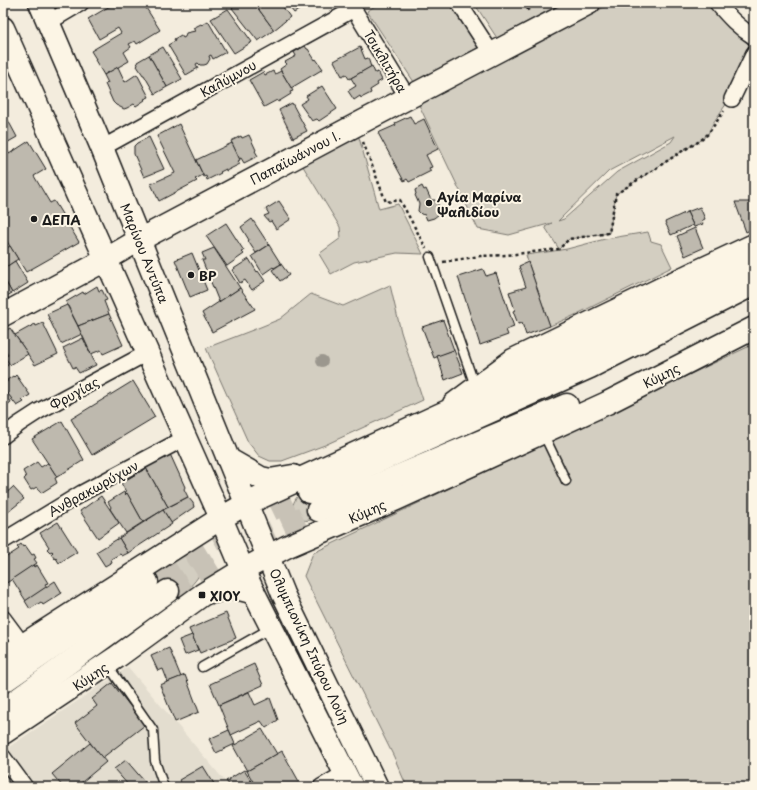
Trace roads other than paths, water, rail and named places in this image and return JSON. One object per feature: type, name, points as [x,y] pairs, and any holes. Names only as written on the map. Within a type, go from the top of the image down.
[{"type":"main road","name":"Παπαϊωάννου Ι.","points":[[3,315],[139,240],[590,3]]},
{"type":"main road","name":"Μαρίνου Αντύπα","points":[[44,12],[102,148],[246,504]]},
{"type":"main road","points":[[3,28],[221,518]]},
{"type":"main road","name":"Κύμης","points":[[314,492],[439,415],[513,360],[754,245]]},
{"type":"main road","name":"Κύμης","points":[[439,415],[533,374],[754,264]]},
{"type":"main road","points":[[661,289],[733,274]]},
{"type":"main road","name":"Κύμης","points":[[314,492],[590,367],[754,284]]},
{"type":"main road","name":"Κύμης","points":[[3,659],[221,518],[246,504],[314,492],[602,391],[754,316]]},
{"type":"main road","name":"Κύμης","points":[[3,733],[107,664],[202,595],[243,570],[286,548],[607,403],[754,328]]},
{"type":"main road","points":[[228,459],[261,478],[314,492]]},
{"type":"main road","name":"Ολυμπιονίκη Σπύρου Λούη","points":[[246,504],[283,594],[377,787]]},
{"type":"main road","name":"Ολυμπιονίκη Σπύρου Λούη","points":[[221,518],[254,593],[349,780]]},
{"type":"main road","name":"Κύμης","points":[[3,682],[162,583],[3,710]]},
{"type":"main road","points":[[202,595],[222,588],[234,588],[254,593]]},
{"type":"street","points":[[44,12],[81,3]]},
{"type":"street","points":[[459,3],[492,54]]},
{"type":"street","points":[[717,3],[735,23],[754,37]]},
{"type":"street","name":"Τσικλιτήρα","points":[[352,6],[408,98]]},
{"type":"street","name":"Καλύμνου","points":[[102,148],[352,6]]},
{"type":"street","points":[[732,99],[754,53]]},
{"type":"street","name":"Φρυγίας","points":[[3,436],[39,412],[147,353]]},
{"type":"street","name":"Ανθρακωρύχων","points":[[3,541],[82,493],[185,438]]},
{"type":"street","points":[[3,618],[23,645]]},
{"type":"street","points":[[3,757],[24,787]]},
{"type":"street","points":[[321,787],[349,780]]},
{"type":"lane","points":[[431,260],[475,387]]},
{"type":"lane","points":[[542,433],[566,481]]},
{"type":"lane","points":[[202,667],[271,627]]},
{"type":"lane","points":[[107,664],[153,730],[155,761],[164,787]]},
{"type":"tunnel","points":[[157,575],[259,516],[309,492]]},
{"type":"tunnel","points":[[168,591],[220,559],[268,533],[318,510]]},
{"type":"place","name":"Αγία Μαρίνα Ψαλιδίου","points":[[429,203]]},
{"type":"place","name":"ΔΕΠΑ","points":[[34,219]]},
{"type":"place","name":"BP","points":[[191,275]]},
{"type":"place","name":"ΧΙΟΥ","points":[[202,595]]}]
